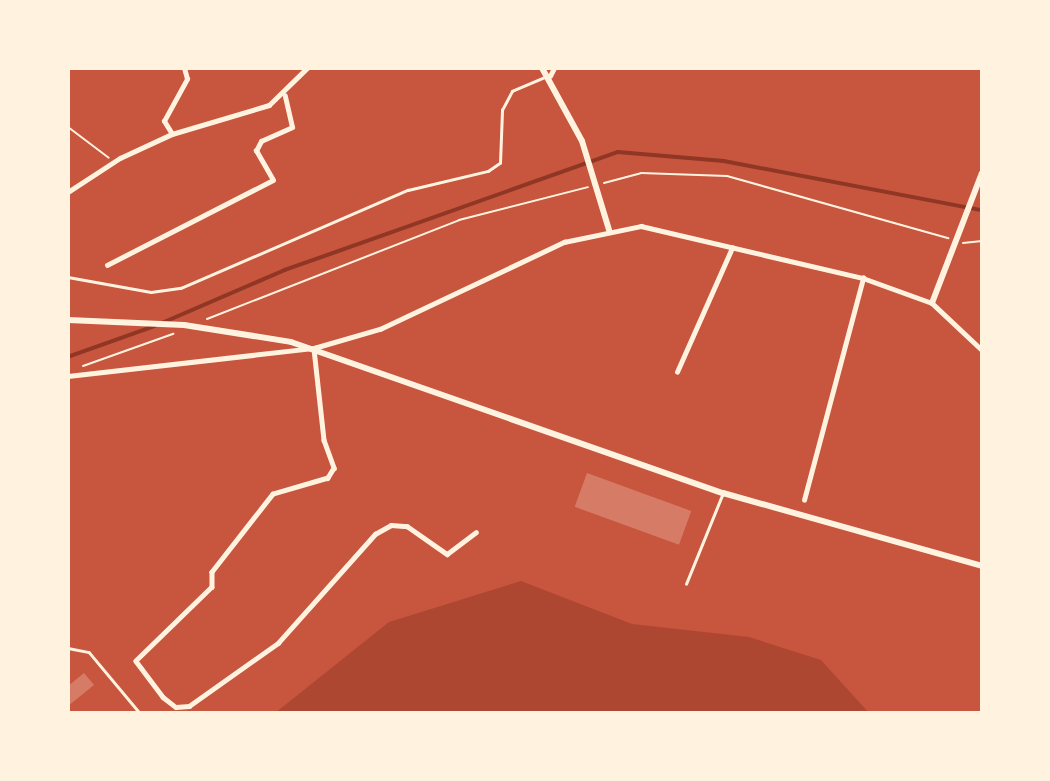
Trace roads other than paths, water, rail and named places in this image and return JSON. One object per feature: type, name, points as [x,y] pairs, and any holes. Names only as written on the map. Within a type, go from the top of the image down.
[{"type":"main road","points":[[542,68],[550,76],[582,141],[598,183],[609,230]]},
{"type":"main road","points":[[932,303],[959,243],[981,177]]},
{"type":"main road","points":[[70,320],[237,332],[377,368],[723,493],[982,566]]},
{"type":"street","points":[[172,134],[164,121],[187,79],[184,68]]},
{"type":"street","points":[[68,192],[114,162],[172,134],[285,96],[307,68]]},
{"type":"street","points":[[550,76],[554,68]]},
{"type":"street","points":[[107,265],[273,180],[256,151],[261,141],[292,127],[285,96]]},
{"type":"street","points":[[68,376],[314,348],[380,330],[564,242],[609,230],[641,226],[863,278],[932,303],[982,350]]},
{"type":"street","points":[[677,372],[732,248]]},
{"type":"street","points":[[804,500],[863,278]]},
{"type":"street","points":[[314,348],[324,440],[334,468],[328,478],[273,494],[212,572],[212,587],[136,661],[163,697],[176,707],[189,706],[278,643],[375,534],[391,525],[407,526],[447,554],[476,532]]},
{"type":"lane","points":[[68,277],[151,292],[181,288],[408,190],[488,172],[500,163],[502,110],[512,91],[550,76]]},
{"type":"lane","points":[[686,584],[723,493]]},
{"type":"lane","points":[[68,648],[89,652],[141,713]]},
{"type":"waterway","points":[[162,323],[285,270],[618,152],[724,161],[982,210]]},
{"type":"waterway","points":[[68,357],[155,326]]}]
